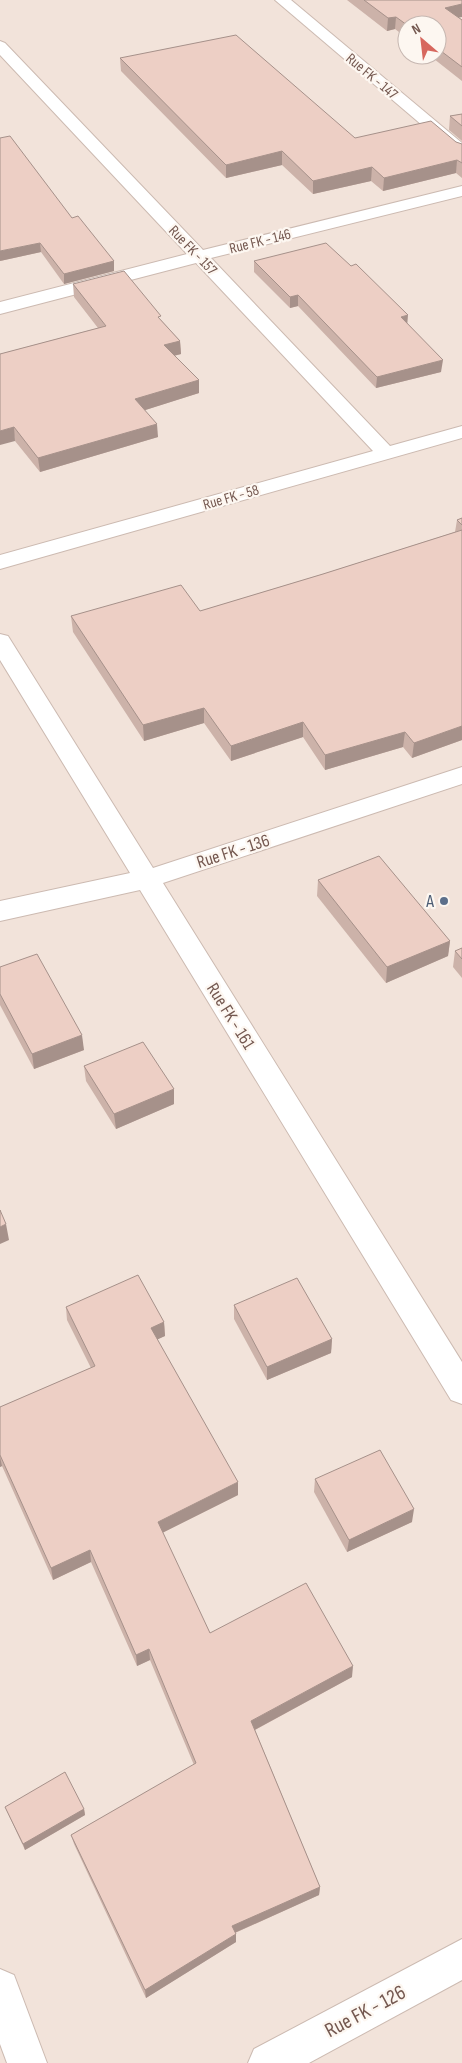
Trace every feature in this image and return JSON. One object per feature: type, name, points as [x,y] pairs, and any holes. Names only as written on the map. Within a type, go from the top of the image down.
[{"type":"street","name":"Rue FK - 147","points":[[282,0],[462,151]]},
{"type":"street","name":"Rue FK - 157","points":[[0,46],[386,453]]},
{"type":"street","name":"Rue FK - 146","points":[[0,308],[462,191]]},
{"type":"street","name":"Rue FK - 58","points":[[0,562],[462,432]]},
{"type":"street","name":"Rue FK - 161","points":[[0,641],[462,1390]]},
{"type":"street","name":"Rue FK - 136","points":[[0,911],[147,879],[462,775]]},
{"type":"street","name":"Rue FK - 126","points":[[268,2063],[462,1959]]},
{"type":"street","points":[[0,1989],[27,2063]]},
{"type":"shaded area","points":[[0,0],[462,0],[462,2063],[0,2063]]},
{"type":"building","points":[[364,0],[462,0],[462,4],[445,8],[462,20],[462,67],[447,56],[447,15],[397,15],[397,18],[388,18]]},
{"type":"building","points":[[236,35],[355,138],[431,121],[456,142],[462,144],[462,163],[457,160],[384,178],[372,167],[313,181],[282,151],[226,165],[120,58]]},
{"type":"building","points":[[462,114],[462,126],[450,116]]},
{"type":"building","points":[[10,136],[72,218],[78,216],[114,261],[64,274],[40,243],[0,251],[0,138]]},
{"type":"building","points":[[326,243],[351,266],[356,264],[408,315],[401,317],[443,360],[377,377],[298,295],[290,297],[254,261]]},
{"type":"building","points":[[124,271],[161,316],[158,317],[180,341],[164,345],[199,380],[135,399],[157,424],[38,458],[14,427],[0,431],[0,354],[106,326],[73,284]]},
{"type":"building","points":[[462,518],[462,525],[457,520]]},
{"type":"building","points":[[462,530],[462,726],[414,743],[405,732],[325,755],[303,722],[231,746],[204,708],[143,725],[71,616],[181,585],[200,611]]},
{"type":"building","points":[[379,856],[450,941],[387,967],[318,880]]},
{"type":"building","points":[[462,948],[462,959],[455,951]]},
{"type":"building","points":[[37,954],[82,1035],[32,1054],[0,994],[0,967]]},
{"type":"building","points":[[143,1042],[174,1089],[114,1114],[84,1066]]},
{"type":"building","points":[[0,1210],[6,1224],[0,1227]]},
{"type":"building","points":[[138,1275],[164,1322],[151,1328],[238,1482],[158,1522],[210,1633],[306,1583],[353,1666],[251,1721],[320,1887],[232,1926],[236,1934],[145,1990],[71,1835],[196,1763],[149,1649],[136,1655],[90,1550],[51,1568],[0,1455],[0,1407],[95,1366],[66,1307]]},
{"type":"building","points":[[297,1278],[332,1339],[267,1367],[234,1305]]},
{"type":"building","points":[[380,1450],[414,1509],[349,1540],[315,1479]]},
{"type":"building","points":[[65,1772],[84,1809],[23,1844],[5,1807]]},
{"type":"place","name":"A","points":[[444,901]]}]
